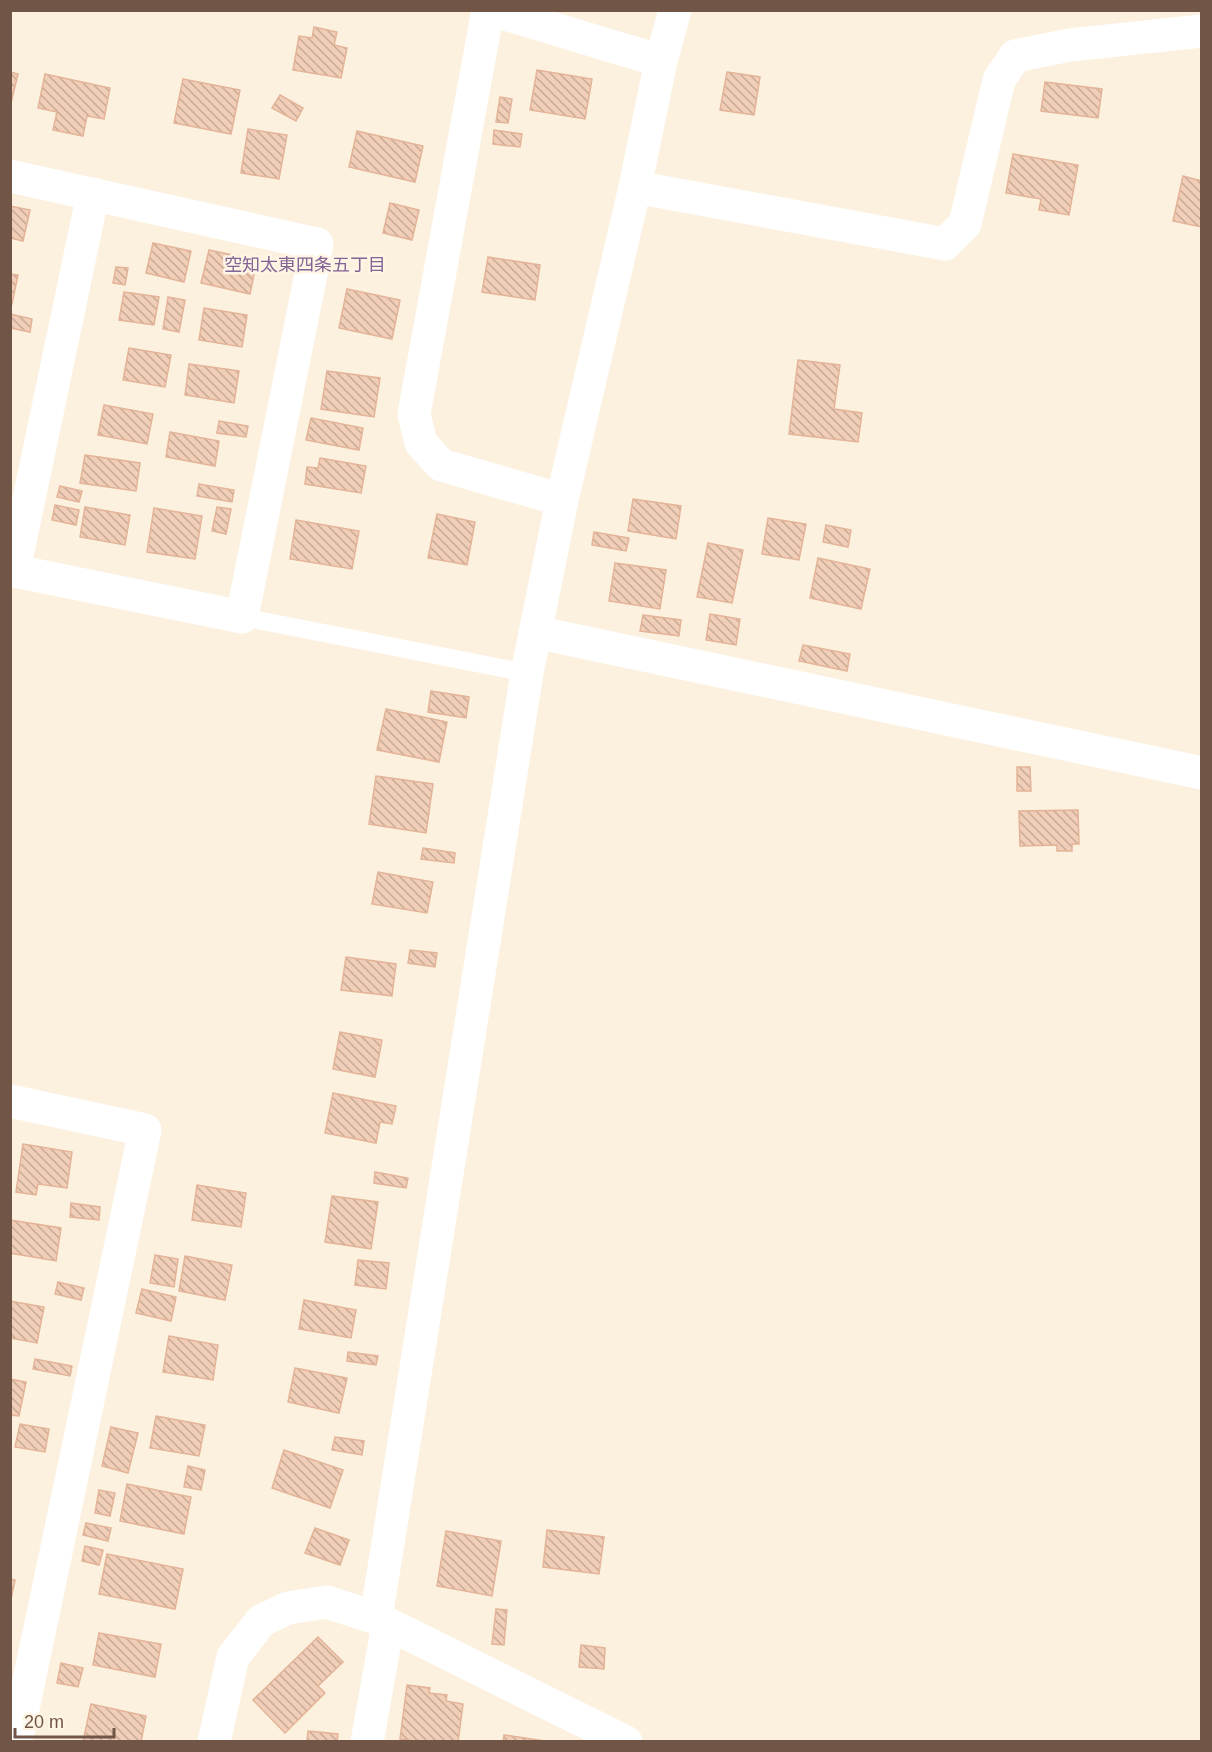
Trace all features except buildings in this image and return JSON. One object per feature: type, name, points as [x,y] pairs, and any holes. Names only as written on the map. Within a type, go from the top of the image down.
[{"type":"street","points":[[562,500],[441,465],[422,443],[414,414],[490,10],[662,61]]},
{"type":"street","points":[[367,1742],[382,1621],[527,673],[562,500],[675,10]]},
{"type":"street","points":[[635,187],[945,244],[965,224],[999,81],[1015,56],[1070,45],[1202,31]]},
{"type":"street","points":[[10,176],[93,194],[317,244],[242,617],[12,570],[93,194]]},
{"type":"street","points":[[535,632],[1202,773]]},
{"type":"street","points":[[10,1101],[145,1130],[16,1742]]},
{"type":"street","points":[[214,1742],[233,1657],[261,1621],[288,1608],[327,1602],[382,1621],[620,1740]]},
{"type":"lane","points":[[242,617],[527,673]]},
{"type":"district","name":"空知太東四条五丁目","points":[[305,265]]}]
